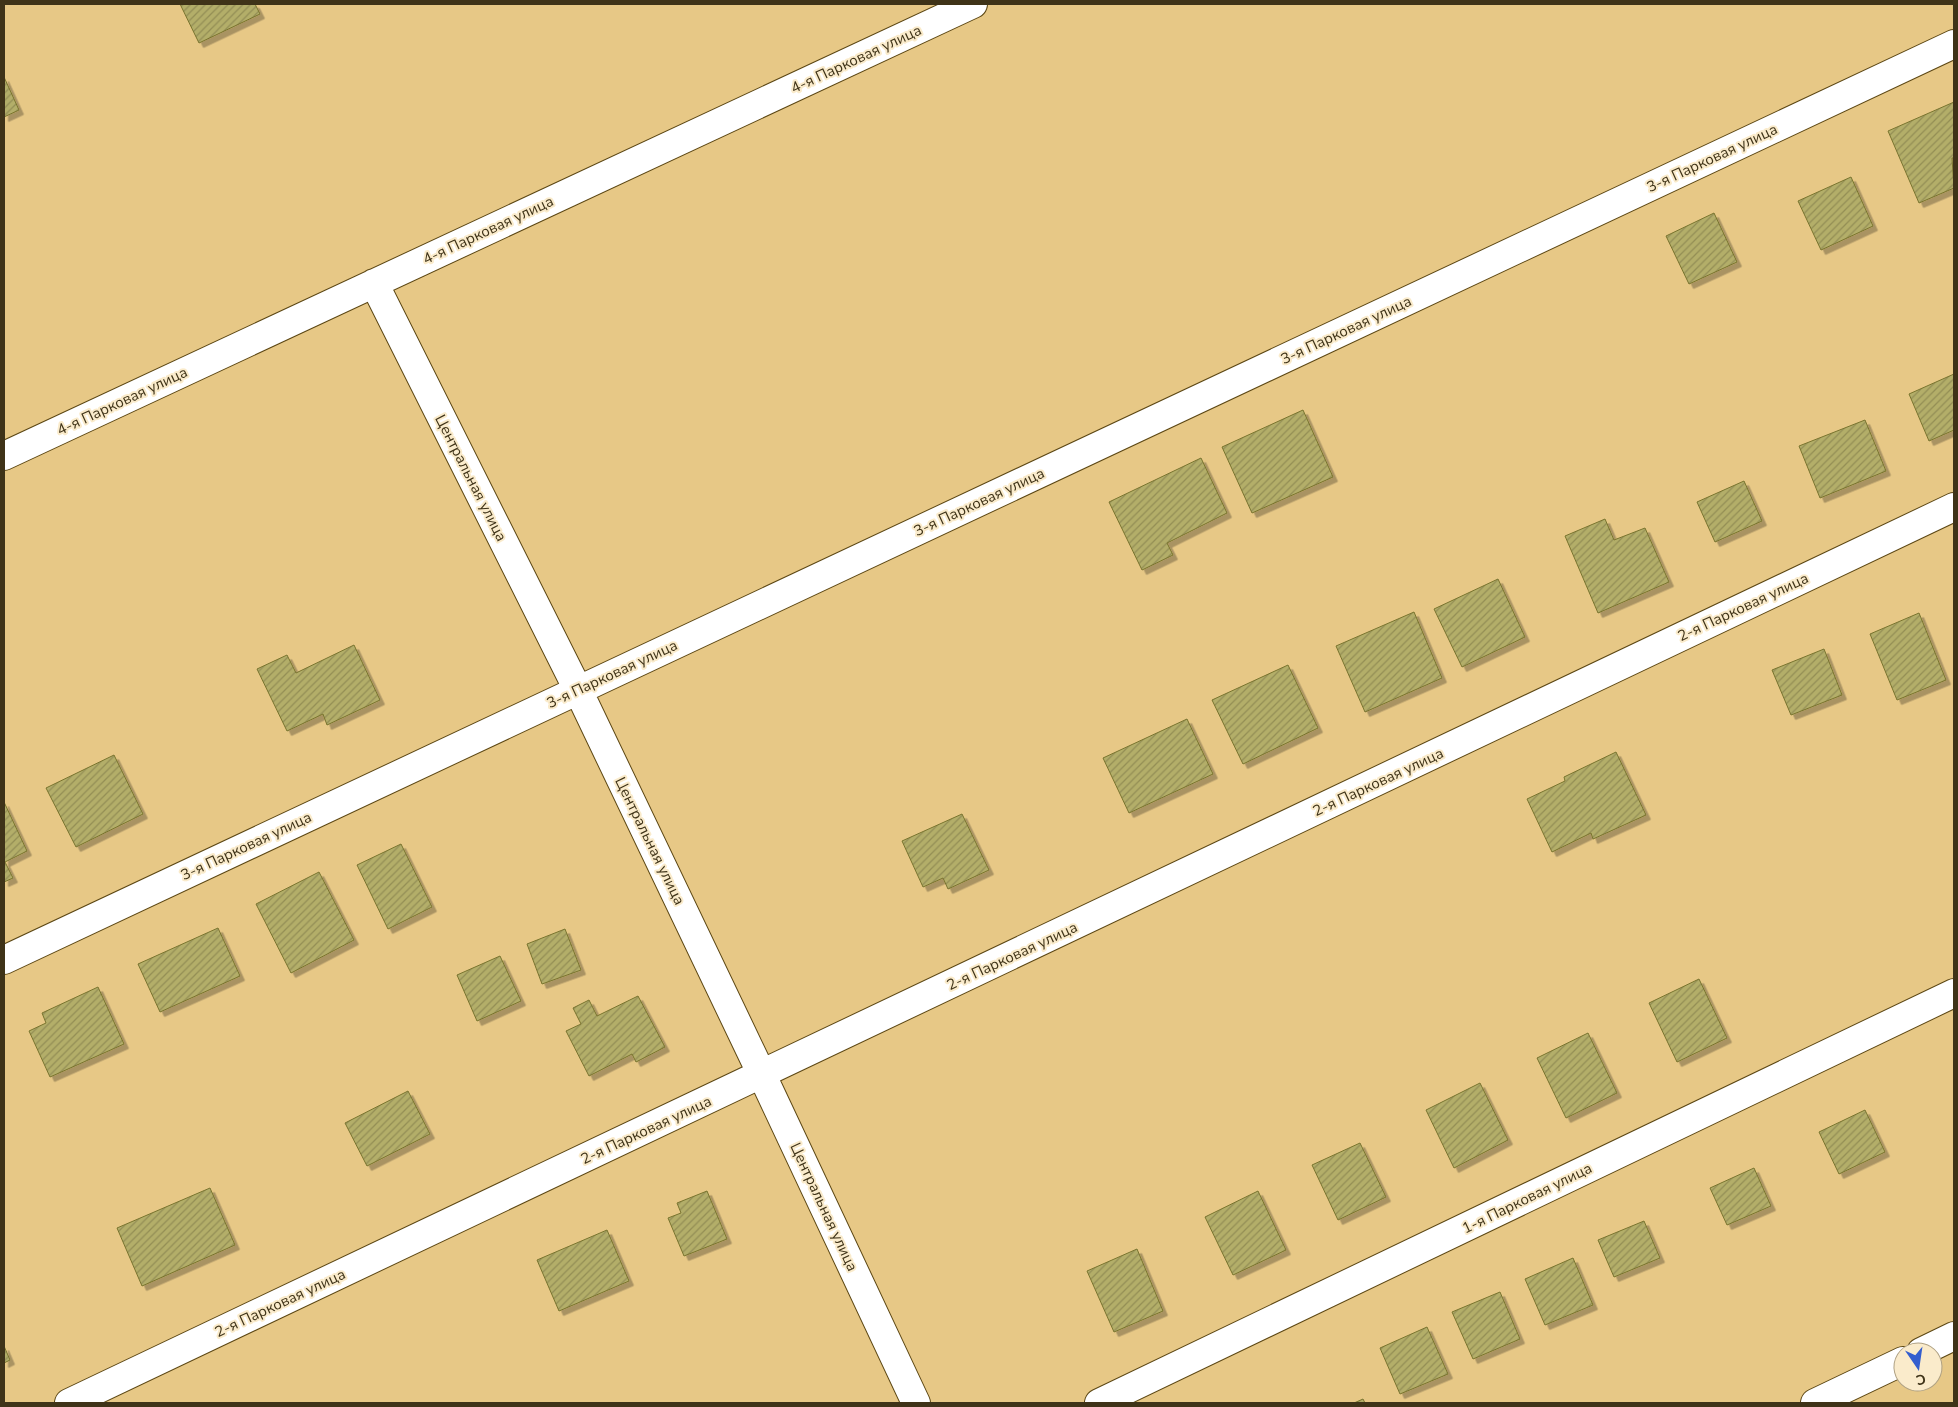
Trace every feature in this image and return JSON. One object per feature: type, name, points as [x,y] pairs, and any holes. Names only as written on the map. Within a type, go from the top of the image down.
[{"type":"street","name":"4-я Парковая улица","points":[[4,456],[973,4]]},
{"type":"street","name":"3-я Парковая улица","points":[[4,960],[1954,44]]},
{"type":"street","name":"Центральная улица","points":[[374,283],[578,690],[916,1403]]},
{"type":"street","name":"2-я Парковая улица","points":[[69,1403],[1954,507]]},
{"type":"street","name":"1-я Парковая улица","points":[[1099,1403],[1954,993]]},
{"type":"street","points":[[1942,1342],[1954,1336]]},
{"type":"street","points":[[1815,1403],[1893,1365]]},
{"type":"building","points":[[180,4],[255,4],[260,14],[199,43]]},
{"type":"building","points":[[4,77],[19,110],[4,117]]},
{"type":"building","points":[[1954,102],[1954,158],[1952,158],[1954,188],[1919,203],[1888,131]]},
{"type":"building","points":[[1851,177],[1873,226],[1821,250],[1798,201]]},
{"type":"building","points":[[1714,213],[1737,262],[1689,284],[1666,236]]},
{"type":"building","points":[[1954,374],[1954,430],[1929,441],[1909,394]]},
{"type":"building","points":[[1303,410],[1333,477],[1252,513],[1222,447]]},
{"type":"building","points":[[1865,420],[1886,471],[1820,498],[1799,446]]},
{"type":"building","points":[[1201,458],[1227,513],[1167,543],[1173,555],[1142,570],[1109,502]]},
{"type":"building","points":[[1744,481],[1762,521],[1715,542],[1697,502]]},
{"type":"building","points":[[1605,519],[1614,540],[1645,528],[1669,582],[1598,613],[1565,536]]},
{"type":"building","points":[[1498,579],[1525,637],[1462,667],[1434,609]]},
{"type":"building","points":[[1414,612],[1442,678],[1365,712],[1336,646]]},
{"type":"building","points":[[1919,613],[1946,680],[1897,700],[1870,634]]},
{"type":"building","points":[[354,645],[380,700],[327,725],[323,714],[287,731],[257,669],[287,655],[296,673]]},
{"type":"building","points":[[1824,649],[1842,695],[1791,715],[1772,670]]},
{"type":"building","points":[[1288,665],[1318,728],[1243,764],[1212,700]]},
{"type":"building","points":[[1187,719],[1213,774],[1129,813],[1103,758]]},
{"type":"building","points":[[1616,752],[1646,815],[1593,839],[1591,833],[1552,852],[1527,799],[1565,781],[1564,777]]},
{"type":"building","points":[[114,755],[143,814],[76,847],[46,788]]},
{"type":"building","points":[[4,802],[27,851],[5,862],[13,878],[4,882]]},
{"type":"building","points":[[962,814],[989,870],[948,889],[943,878],[923,887],[902,841]]},
{"type":"building","points":[[401,844],[432,907],[388,929],[357,865]]},
{"type":"building","points":[[319,872],[354,940],[291,973],[256,904]]},
{"type":"building","points":[[218,928],[240,976],[160,1012],[138,964]]},
{"type":"building","points":[[565,929],[581,970],[542,984],[527,944]]},
{"type":"building","points":[[500,956],[521,1001],[477,1021],[457,975]]},
{"type":"building","points":[[1699,979],[1727,1038],[1677,1062],[1649,1003]]},
{"type":"building","points":[[98,987],[124,1044],[50,1077],[29,1031],[46,1023],[42,1013]]},
{"type":"building","points":[[638,996],[665,1047],[636,1062],[632,1054],[589,1076],[566,1031],[581,1024],[573,1008],[589,1000],[597,1016]]},
{"type":"building","points":[[1588,1033],[1617,1093],[1566,1118],[1537,1058]]},
{"type":"building","points":[[1480,1083],[1508,1140],[1454,1168],[1426,1110]]},
{"type":"building","points":[[408,1091],[430,1134],[367,1166],[345,1123]]},
{"type":"building","points":[[1865,1110],[1885,1152],[1839,1174],[1819,1132]]},
{"type":"building","points":[[1360,1143],[1386,1197],[1338,1220],[1312,1165]]},
{"type":"building","points":[[1754,1168],[1771,1206],[1727,1225],[1710,1188]]},
{"type":"building","points":[[210,1188],[235,1245],[142,1286],[117,1228]]},
{"type":"building","points":[[707,1191],[727,1239],[684,1256],[668,1218],[681,1213],[677,1203]]},
{"type":"building","points":[[1258,1191],[1286,1250],[1233,1275],[1205,1217]]},
{"type":"building","points":[[1644,1221],[1660,1258],[1614,1277],[1598,1240]]},
{"type":"building","points":[[607,1230],[629,1281],[559,1311],[537,1260]]},
{"type":"building","points":[[1137,1249],[1163,1311],[1114,1332],[1087,1271]]},
{"type":"building","points":[[1573,1258],[1593,1305],[1545,1325],[1525,1279]]},
{"type":"building","points":[[1500,1292],[1520,1339],[1473,1359],[1452,1312]]},
{"type":"building","points":[[1427,1327],[1448,1374],[1400,1394],[1380,1348]]},
{"type":"building","points":[[4,1346],[10,1360],[4,1363]]},
{"type":"building","points":[[1363,1399],[1365,1403],[1354,1403]]}]
